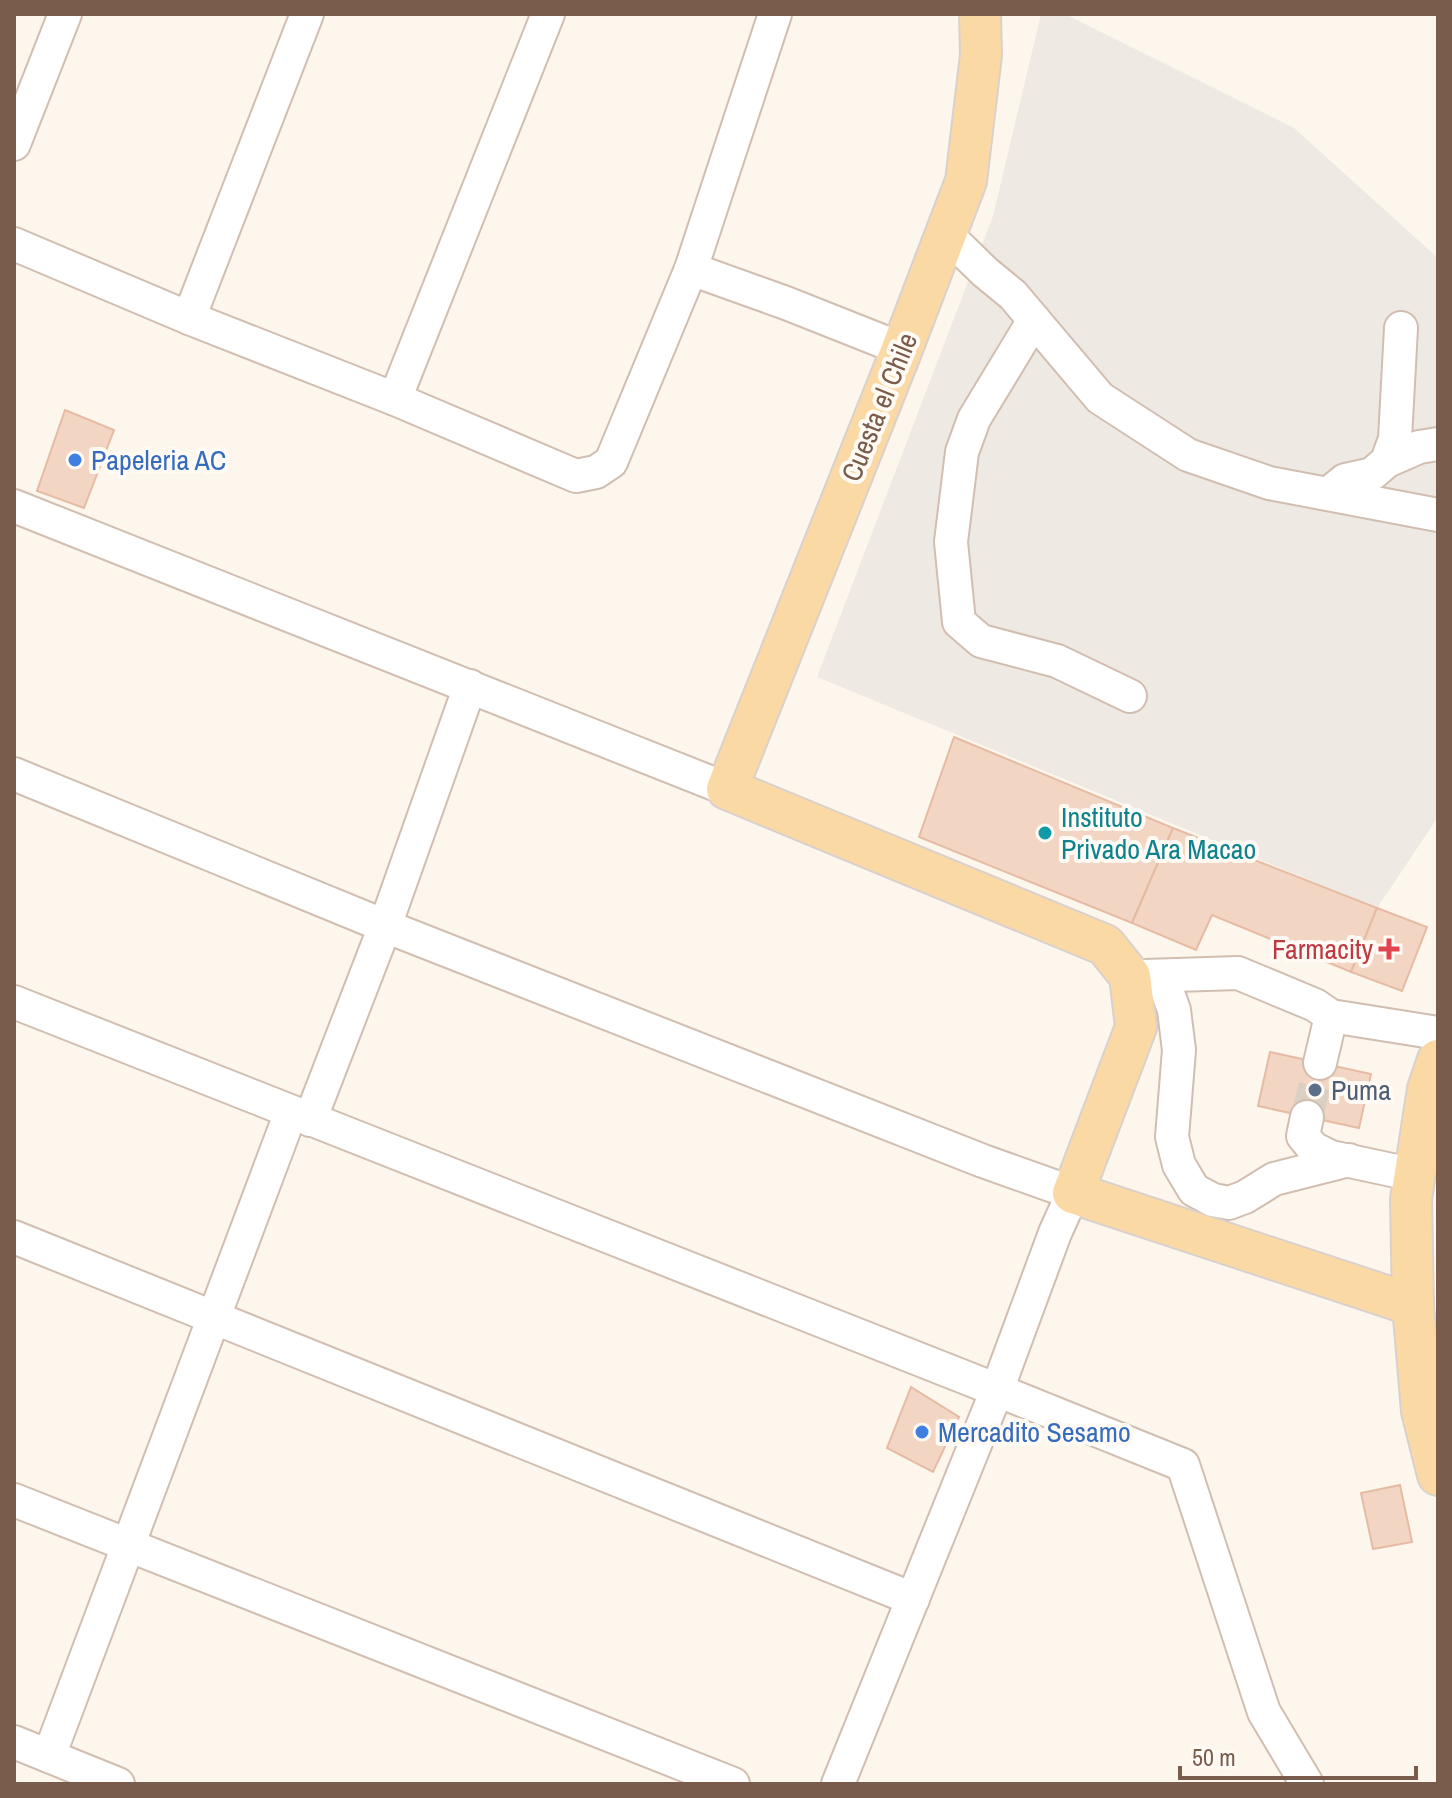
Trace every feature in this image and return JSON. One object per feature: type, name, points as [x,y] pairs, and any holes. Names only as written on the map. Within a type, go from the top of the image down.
[{"type":"main road","name":"Cuesta el Chile","points":[[727,789],[966,181],[981,55],[980,14]]},
{"type":"main road","points":[[727,789],[1105,945],[1146,976],[1136,1027],[1073,1193],[1413,1305]]},
{"type":"main road","points":[[1435,1079],[1411,1199],[1413,1305],[1422,1411],[1438,1475]]},
{"type":"street","points":[[14,144],[65,14]]},
{"type":"street","points":[[189,318],[307,14]]},
{"type":"street","points":[[395,399],[548,14]]},
{"type":"street","points":[[14,244],[576,476],[596,472],[611,462],[691,269],[775,14]]},
{"type":"street","points":[[946,234],[1013,295],[1100,398],[1188,455],[1269,483],[1438,515]]},
{"type":"street","points":[[691,269],[902,349]]},
{"type":"street","points":[[1034,320],[974,419],[962,452],[951,542],[959,622],[981,641],[1057,661],[1130,696]]},
{"type":"street","points":[[1387,461],[1395,439],[1401,328]]},
{"type":"street","points":[[1328,494],[1345,480],[1372,474],[1387,461],[1419,447],[1438,444]]},
{"type":"street","points":[[14,506],[727,789]]},
{"type":"street","points":[[49,1756],[213,1319],[385,926],[470,686]]},
{"type":"street","points":[[14,774],[385,926],[968,1155],[1073,1193],[838,1784]]},
{"type":"street","points":[[1146,976],[1238,973],[1315,1005],[1331,1016],[1438,1033]]},
{"type":"street","points":[[1146,976],[1174,1010],[1179,1050],[1172,1137],[1179,1165],[1194,1190],[1213,1200],[1229,1203],[1274,1179],[1349,1160]]},
{"type":"street","points":[[14,1002],[1183,1465],[1264,1712],[1307,1784]]},
{"type":"street","points":[[1320,1063],[1331,1016]]},
{"type":"street","points":[[1307,1117],[1303,1136],[1313,1148],[1331,1157],[1415,1175]]},
{"type":"street","points":[[14,1237],[913,1599]]},
{"type":"street","points":[[14,1500],[733,1784]]},
{"type":"street","points":[[14,1742],[118,1784]]},
{"type":"shaded area","points":[[1041,14],[1065,14],[1294,128],[1438,258],[1438,817],[1377,908],[817,677],[993,216]]},
{"type":"building","name":"Papeleria AC","points":[[65,410],[114,430],[84,508],[37,491]]},
{"type":"building","name":"Instituto Privado Ara Macao","points":[[954,737],[1173,828],[1132,923],[919,837]]},
{"type":"building","points":[[1173,828],[1377,908],[1351,972],[1212,915],[1196,950],[1132,923]]},
{"type":"building","name":"Farmacity","points":[[1377,908],[1427,927],[1402,991],[1351,972]]},
{"type":"building","name":"Puma","points":[[1270,1052],[1371,1074],[1359,1128],[1258,1106]]},
{"type":"building","name":"Mercadito Sesamo","points":[[911,1387],[959,1417],[933,1472],[887,1448]]},
{"type":"building","points":[[1400,1485],[1412,1542],[1373,1549],[1361,1493]]},
{"type":"tunnel","points":[[1307,1117],[1320,1063]]},
{"type":"place","name":"Papeleria AC","points":[[75,460]]},
{"type":"place","name":"Instituto Privado Ara Macao","points":[[1045,833]]},
{"type":"place","name":"Farmacity","points":[[1389,949]]},
{"type":"place","name":"Puma","points":[[1315,1090]]},
{"type":"place","name":"Mercadito Sesamo","points":[[922,1432]]}]
